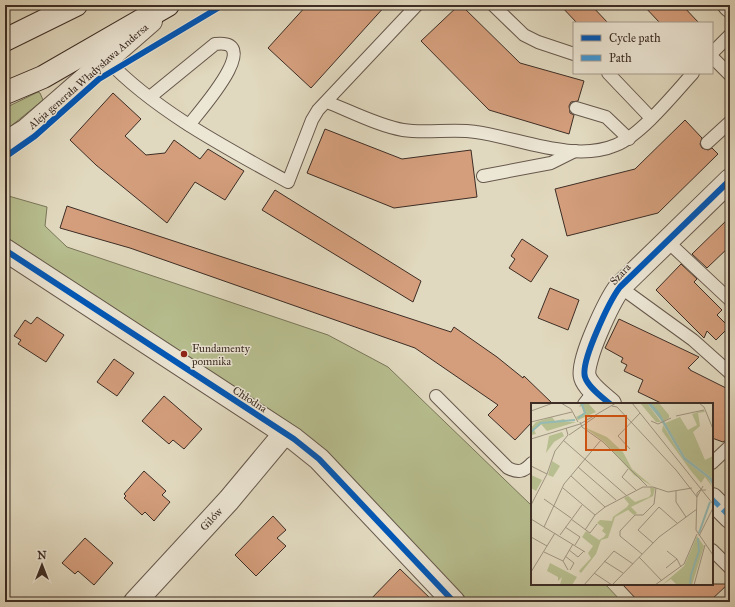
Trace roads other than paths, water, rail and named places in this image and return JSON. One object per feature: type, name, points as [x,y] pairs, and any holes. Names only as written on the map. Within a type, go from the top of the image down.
[{"type":"street","points":[[5,40],[76,5]]},
{"type":"street","name":"Aleja generała Władysława Andersa","points":[[5,144],[26,130],[59,99],[107,60],[168,5]]},
{"type":"street","name":"Aleja generała Władysława Andersa","points":[[5,94],[43,76],[168,5]]},
{"type":"street","name":"Szara","points":[[596,399],[585,378],[585,360],[613,296],[620,286],[730,180]]},
{"type":"street","name":"Chłodna","points":[[5,250],[284,434],[319,459],[454,602]]},
{"type":"street","name":"Gilów","points":[[135,602],[229,500],[284,434]]},
{"type":"street","points":[[713,500],[730,517]]},
{"type":"lane","points":[[107,60],[150,97],[212,140],[288,182],[312,120],[326,102],[417,5]]},
{"type":"lane","points":[[493,5],[524,35],[538,42],[573,54]]},
{"type":"lane","points":[[713,52],[730,35]]},
{"type":"lane","points":[[150,97],[215,44],[223,43],[231,47],[234,55],[234,63],[228,75],[189,124]]},
{"type":"lane","points":[[713,58],[730,75]]},
{"type":"lane","points":[[609,74],[651,118]]},
{"type":"lane","points":[[326,102],[404,130],[476,132],[575,151],[605,150],[629,139],[692,74]]},
{"type":"lane","points":[[576,108],[606,117],[629,139]]},
{"type":"lane","points":[[707,143],[730,122]]},
{"type":"lane","points":[[483,176],[551,163],[575,151]]},
{"type":"lane","points":[[667,241],[730,300]]},
{"type":"lane","points":[[620,286],[693,340],[730,373]]},
{"type":"lane","points":[[436,396],[508,468],[520,471],[526,470],[531,464]]},
{"type":"lane","points":[[713,462],[730,446]]},
{"type":"lane","points":[[713,551],[730,568]]},
{"type":"place","name":"Fundamenty pomnika","points":[[184,354]]}]
